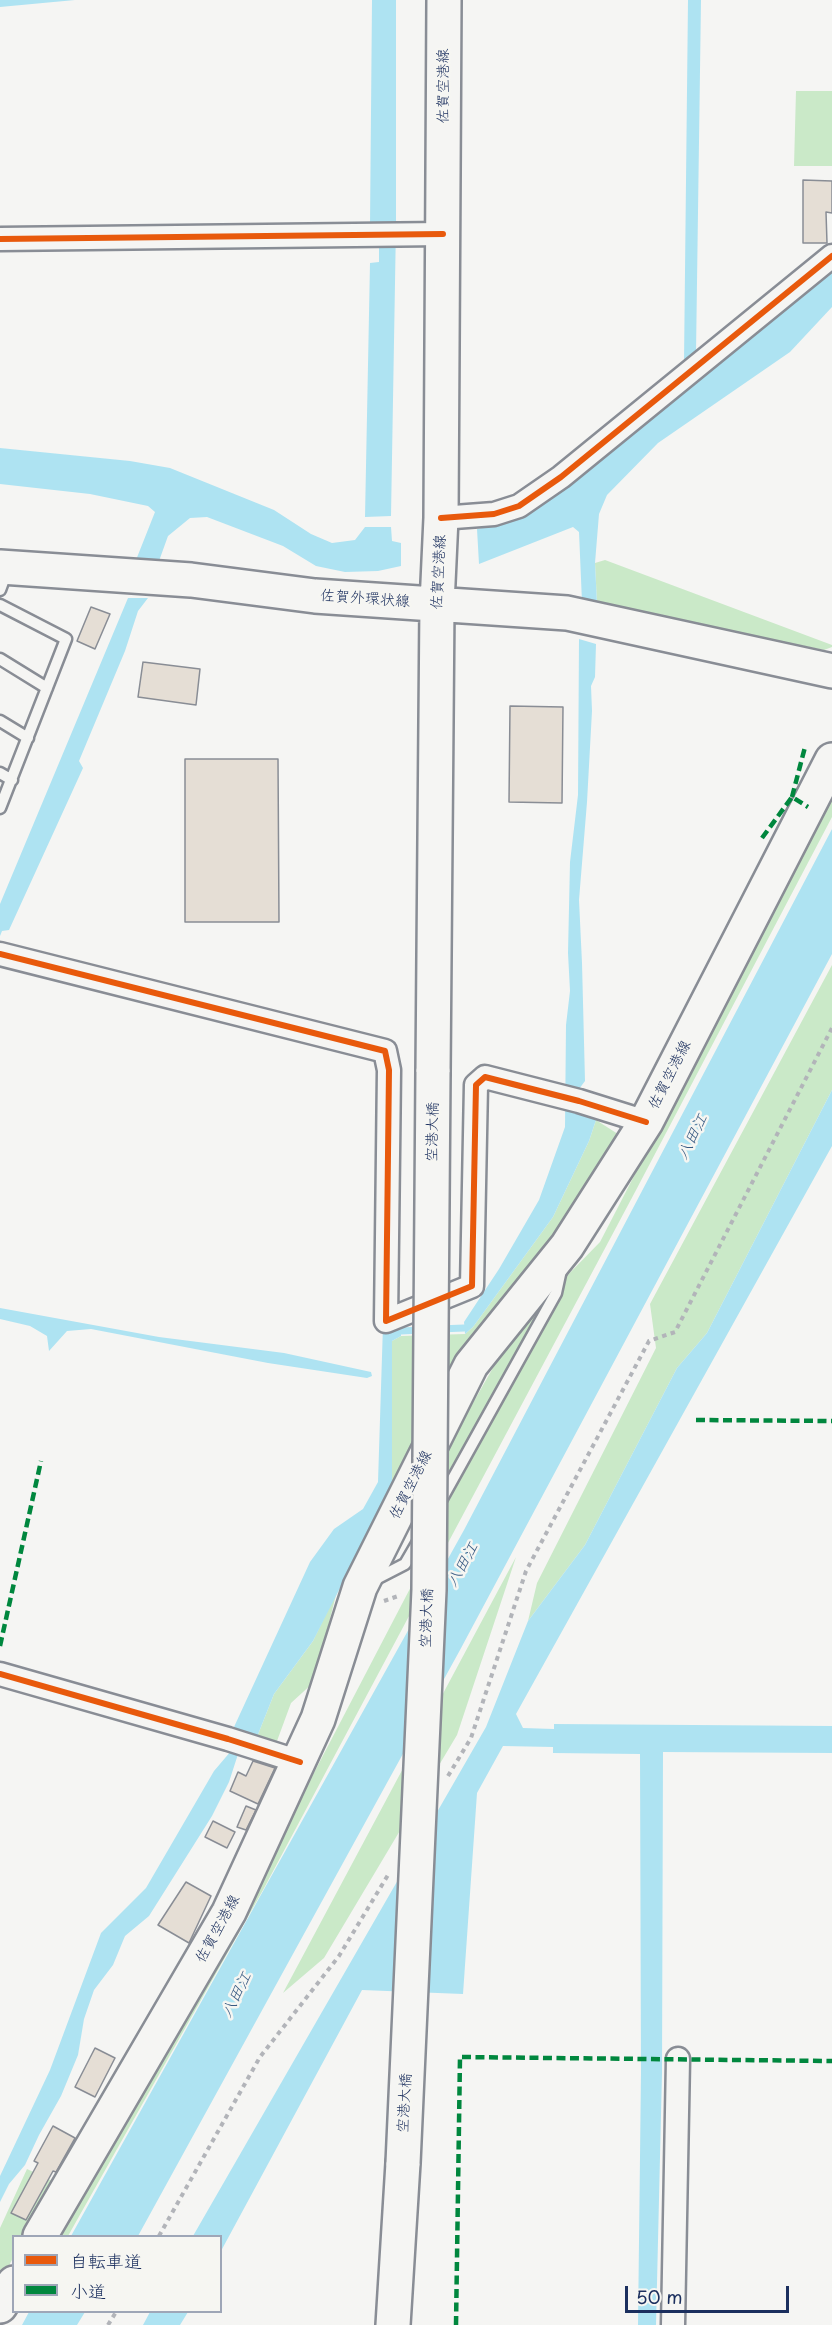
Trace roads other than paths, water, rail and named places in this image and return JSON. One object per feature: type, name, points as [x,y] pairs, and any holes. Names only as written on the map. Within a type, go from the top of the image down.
[{"type":"main road","name":"佐賀空港線","points":[[433,1072],[437,604],[441,519],[444,234],[444,0]]},
{"type":"main road","name":"佐賀外環状線","points":[[2,575],[191,580],[315,596],[567,613],[832,671]]},
{"type":"main road","name":"佐賀空港線","points":[[41,2235],[229,1912],[318,1719],[360,1587],[471,1365],[567,1246],[646,1122],[832,760]]},
{"type":"main road","name":"空港大橋","points":[[393,2325],[403,2163],[429,1590],[433,1072]]},
{"type":"main road","points":[[0,2306],[12,2286]]},
{"type":"street","points":[[0,239],[444,234]]},
{"type":"street","points":[[441,519],[494,514],[519,506],[561,477],[832,256]]},
{"type":"street","points":[[0,954],[386,1051],[389,1070],[386,1322],[472,1286],[476,1085],[485,1077],[571,1099],[646,1122]]},
{"type":"street","points":[[0,1674],[228,1739],[300,1762]]},
{"type":"street","points":[[674,2325],[678,2059]]},
{"type":"lane","points":[[0,605],[66,639],[0,808]]},
{"type":"lane","points":[[0,659],[47,688]]},
{"type":"lane","points":[[0,722],[28,738]]},
{"type":"lane","points":[[0,773],[12,780]]},
{"type":"water","points":[[0,0],[75,0],[0,7]]},
{"type":"water","points":[[372,0],[396,0],[396,225],[391,516],[365,517],[370,263],[379,262],[379,226],[370,225]]},
{"type":"water","points":[[688,0],[701,0],[696,353],[684,362]]},
{"type":"water","points":[[832,268],[832,307],[790,352],[658,443],[607,495],[599,514],[595,563],[597,604],[582,602],[579,532],[573,527],[479,564],[477,529],[507,522],[549,499]]},
{"type":"water","points":[[0,448],[130,461],[170,468],[274,510],[311,534],[332,543],[355,540],[365,527],[391,527],[392,541],[401,543],[401,566],[378,571],[345,572],[316,566],[283,546],[207,517],[190,518],[168,536],[159,561],[136,560],[155,512],[148,506],[90,494],[0,484]]},
{"type":"water","points":[[128,598],[148,598],[138,611],[125,651],[79,761],[83,768],[9,930],[2,931],[0,936],[0,904]]},
{"type":"water","points":[[579,639],[596,644],[595,677],[591,686],[592,711],[587,802],[579,900],[585,1081],[576,1093],[596,1120],[589,1141],[553,1217],[473,1327],[465,1334],[464,1322],[499,1269],[539,1200],[565,1127],[566,1025],[570,991],[568,953],[570,862],[578,795]]},
{"type":"water","name":"八田江","points":[[832,829],[832,954],[460,1650],[139,2235],[72,2235],[464,1530]]},
{"type":"water","points":[[832,1090],[832,1146],[516,1714],[523,1728],[554,1729],[554,1724],[832,1726],[832,1753],[663,1752],[662,2073],[656,2325],[638,2325],[641,2073],[640,1754],[553,1753],[553,1747],[503,1746],[477,1793],[463,1994],[362,1990],[222,2249],[222,2235],[194,2235],[486,1727],[528,1621],[585,1545],[677,1368],[707,1333]]},
{"type":"water","points":[[0,1308],[159,1337],[284,1353],[371,1372],[372,1376],[367,1378],[268,1363],[91,1329],[67,1331],[49,1351],[47,1336],[30,1326],[0,1319]]},
{"type":"water","points":[[383,1325],[401,1325],[401,1336],[392,1341],[392,1486],[313,1641],[274,1694],[257,1737],[240,1748],[229,1782],[212,1816],[149,1916],[125,1936],[113,1965],[94,1990],[84,2019],[78,2055],[61,2096],[25,2165],[9,2184],[0,2202],[0,2176],[50,2070],[101,1933],[146,1888],[214,1771],[231,1751],[237,1734],[234,1727],[310,1562],[334,1529],[363,1509],[378,1482]]},
{"type":"water","points":[[28,2313],[84,2313],[77,2325],[22,2325]]},
{"type":"water","points":[[149,2313],[187,2313],[180,2325],[143,2325]]},
{"type":"waterway","points":[[439,1329],[464,1328]]},
{"type":"waterway","points":[[401,1331],[422,1330]]}]
